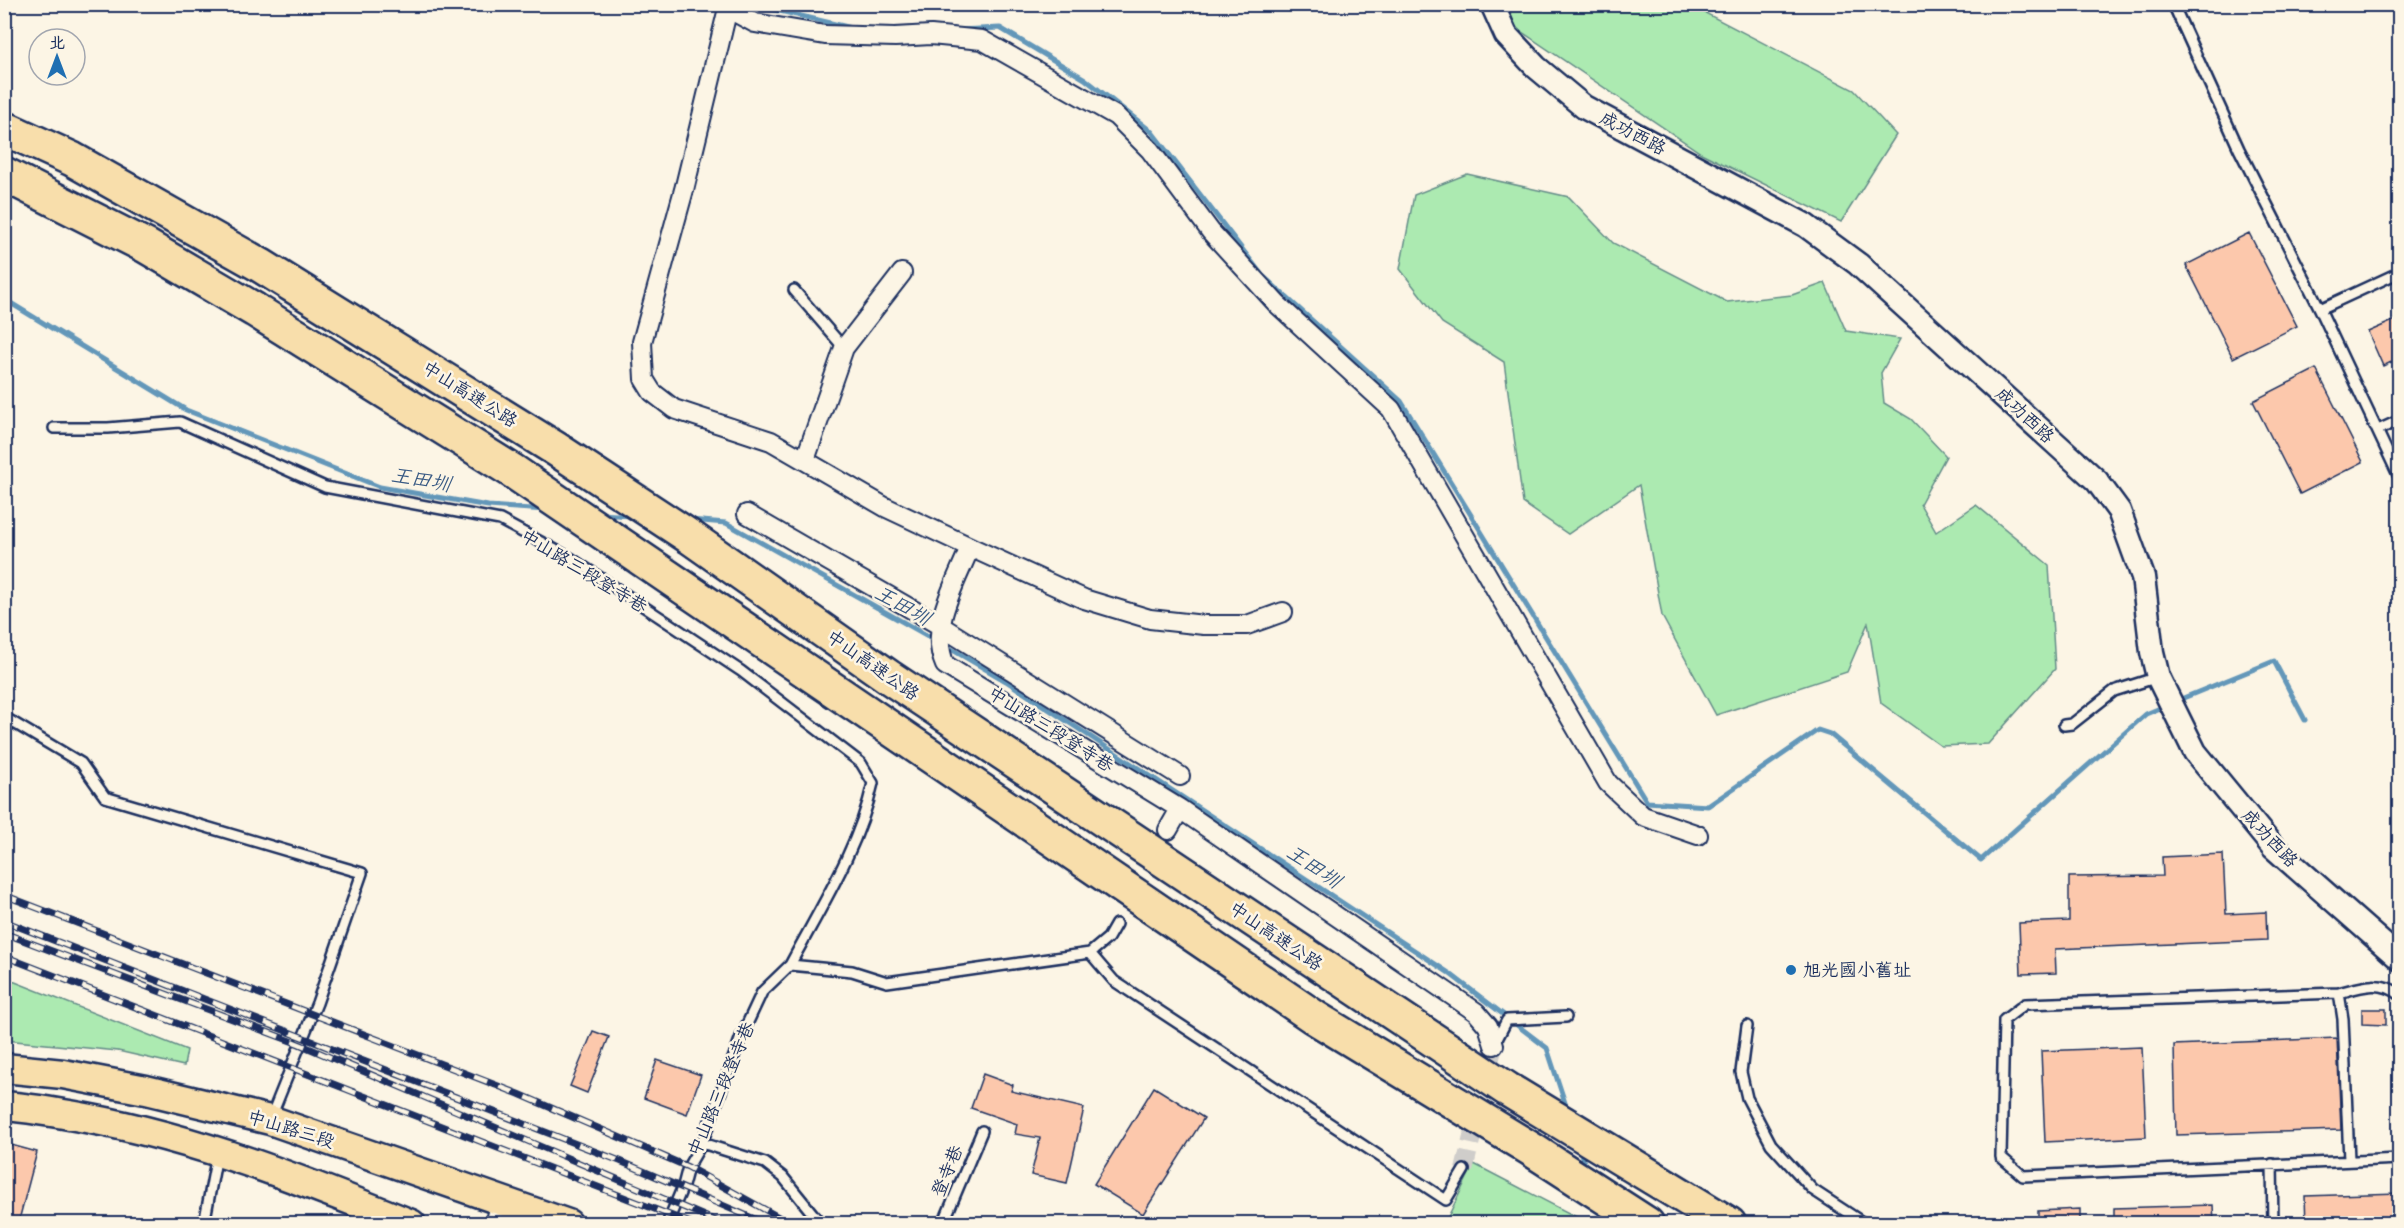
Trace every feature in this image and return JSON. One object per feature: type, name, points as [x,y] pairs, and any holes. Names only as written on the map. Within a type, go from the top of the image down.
[{"type":"highway","name":"中山高速公路","points":[[4,128],[72,159],[260,265],[556,449],[690,537],[889,677],[1488,1077],[1729,1224]]},
{"type":"highway","points":[[4,174],[146,246],[235,298],[511,470],[1314,1017],[1532,1149],[1647,1224]]},
{"type":"main road","name":"中山路三段","points":[[4,1068],[63,1074],[146,1090],[270,1120],[498,1211],[568,1224]]},
{"type":"main road","points":[[4,1106],[26,1107],[128,1126],[218,1150],[291,1176],[411,1224]]},
{"type":"street","name":"成功西路","points":[[1492,4],[1506,34],[1536,67],[1584,107],[1805,225],[1849,257],[2097,482],[2119,511],[2143,577],[2152,652],[2158,677],[2195,752],[2273,847],[2400,959]]},
{"type":"street","points":[[1283,612],[1247,625],[1204,625],[1150,619],[1084,599],[885,507],[771,441],[674,409],[652,392],[643,370],[642,342],[686,186],[729,7],[755,23],[825,34],[895,37],[932,34],[982,40],[1116,116],[1150,150],[1210,231],[1277,304],[1391,409],[1608,783],[1624,801],[1643,816],[1698,835]]},
{"type":"street","points":[[805,460],[844,348],[902,273]]},
{"type":"street","points":[[747,514],[939,625],[1180,776]]},
{"type":"street","name":"中山路三段登寺巷","points":[[970,547],[939,625],[939,651],[945,665],[1180,809],[1476,1012],[1488,1026],[1494,1045]]},
{"type":"street","points":[[1168,830],[1180,809]]},
{"type":"lane","points":[[2173,4],[2239,149],[2320,309],[2400,479]]},
{"type":"lane","points":[[2320,309],[2400,272]]},
{"type":"lane","points":[[794,290],[844,348]]},
{"type":"lane","points":[[2378,430],[2400,420]]},
{"type":"lane","name":"中山路三段登寺巷","points":[[54,428],[108,428],[180,422],[325,487],[500,520],[572,560],[741,671],[861,763],[873,783],[867,809],[831,888],[790,965],[762,992],[741,1037],[702,1143],[688,1167],[683,1186],[667,1224]]},
{"type":"lane","points":[[2064,725],[2072,724],[2114,691],[2158,677]]},
{"type":"lane","points":[[4,717],[81,764],[105,797],[362,873],[317,1003],[270,1120]]},
{"type":"lane","points":[[790,965],[852,971],[886,982],[1089,953],[1108,938],[1116,924]]},
{"type":"lane","points":[[1089,953],[1114,981],[1446,1200],[1464,1170]]},
{"type":"lane","points":[[2400,995],[2390,987],[2368,985],[2339,993],[2025,1004],[2004,1020],[2001,1157],[2023,1176],[2400,1158]]},
{"type":"lane","points":[[2339,993],[2343,1019],[2349,1160]]},
{"type":"lane","points":[[1494,1045],[1507,1020],[1566,1017]]},
{"type":"lane","points":[[1747,1026],[1741,1072],[1747,1098],[1771,1144],[1813,1190],[1865,1224]]},
{"type":"lane","name":"登寺巷","points":[[943,1224],[982,1131]]},
{"type":"lane","points":[[702,1143],[765,1163],[783,1177],[821,1224]]},
{"type":"lane","points":[[204,1224],[218,1150]]},
{"type":"lane","points":[[2272,1164],[2273,1224]]},
{"type":"green space","points":[[1507,5],[1690,5],[1854,90],[1896,135],[1841,222],[1701,153],[1516,28]]},
{"type":"green space","points":[[1467,174],[1569,197],[1613,243],[1727,302],[1792,295],[1825,283],[1846,331],[1900,339],[1881,373],[1884,403],[1911,419],[1946,456],[1920,504],[1936,532],[1976,505],[2049,565],[2055,669],[1988,744],[1941,746],[1881,703],[1868,623],[1847,672],[1716,715],[1662,616],[1639,485],[1568,534],[1523,503],[1504,362],[1442,323],[1400,269],[1414,195]]},
{"type":"green space","points":[[5,978],[187,1050],[184,1066],[118,1051],[5,1040]]},
{"type":"green space","points":[[1474,1164],[1588,1223],[1445,1223]]},
{"type":"building","points":[[2249,233],[2297,326],[2233,358],[2186,265]]},
{"type":"building","points":[[2400,318],[2400,358],[2383,366],[2368,332]]},
{"type":"building","points":[[2316,369],[2363,462],[2300,494],[2253,401]]},
{"type":"building","points":[[2223,854],[2226,914],[2266,912],[2267,940],[2055,949],[2056,973],[2021,974],[2019,923],[2069,921],[2069,877],[2163,876],[2162,857]]},
{"type":"building","points":[[2362,1009],[2386,1009],[2386,1025],[2362,1024]]},
{"type":"building","points":[[593,1031],[609,1037],[587,1093],[570,1086]]},
{"type":"building","points":[[2337,1038],[2341,1130],[2176,1135],[2174,1045]]},
{"type":"building","points":[[2142,1047],[2146,1137],[2045,1142],[2041,1051]]},
{"type":"building","points":[[657,1060],[701,1075],[687,1114],[644,1098]]},
{"type":"building","points":[[983,1074],[1013,1085],[1011,1091],[1084,1108],[1067,1183],[1031,1175],[1040,1138],[1015,1134],[1017,1124],[971,1108]]},
{"type":"building","points":[[1154,1087],[1204,1118],[1143,1214],[1094,1184]]},
{"type":"building","points":[[4,1143],[37,1152],[18,1224],[4,1224]]},
{"type":"building","points":[[2399,1193],[2400,1224],[2306,1224],[2305,1196]]},
{"type":"building","points":[[2213,1205],[2214,1224],[2114,1224],[2114,1208]]},
{"type":"building","points":[[2080,1209],[2080,1224],[2038,1224],[2038,1211]]},
{"type":"waterway","points":[[750,4],[852,28]]},
{"type":"waterway","points":[[959,30],[1000,28],[1085,79],[1152,132],[1262,275],[1401,401],[1647,802],[1708,806],[1818,730],[1830,734],[1981,860],[2146,714],[2165,706]]},
{"type":"waterway","name":"王田圳","points":[[4,299],[186,410],[380,487],[488,506],[546,510]]},
{"type":"waterway","name":"王田圳","points":[[600,514],[633,516]]},
{"type":"waterway","name":"王田圳","points":[[690,520],[726,523],[935,640]]},
{"type":"waterway","name":"王田圳","points":[[946,646],[1006,681],[1449,973],[1547,1048],[1567,1109]]},
{"type":"waterway","points":[[2176,701],[2274,661],[2305,720]]},
{"type":"waterway","name":"王田圳","points":[[1579,1147],[1586,1169]]},
{"type":"waterway","name":"王田圳","points":[[1598,1207],[1603,1224]]},
{"type":"tunnel","points":[[1464,1170],[1494,1045]]},
{"type":"railway","points":[[4,895],[519,1094],[688,1167],[791,1224]]},
{"type":"railway","points":[[4,921],[620,1161],[766,1224]]},
{"type":"railway","points":[[4,933],[299,1044],[723,1224]]},
{"type":"railway","points":[[4,956],[693,1224]]},
{"type":"place","name":"旭光國小舊址","points":[[1791,970]]}]
